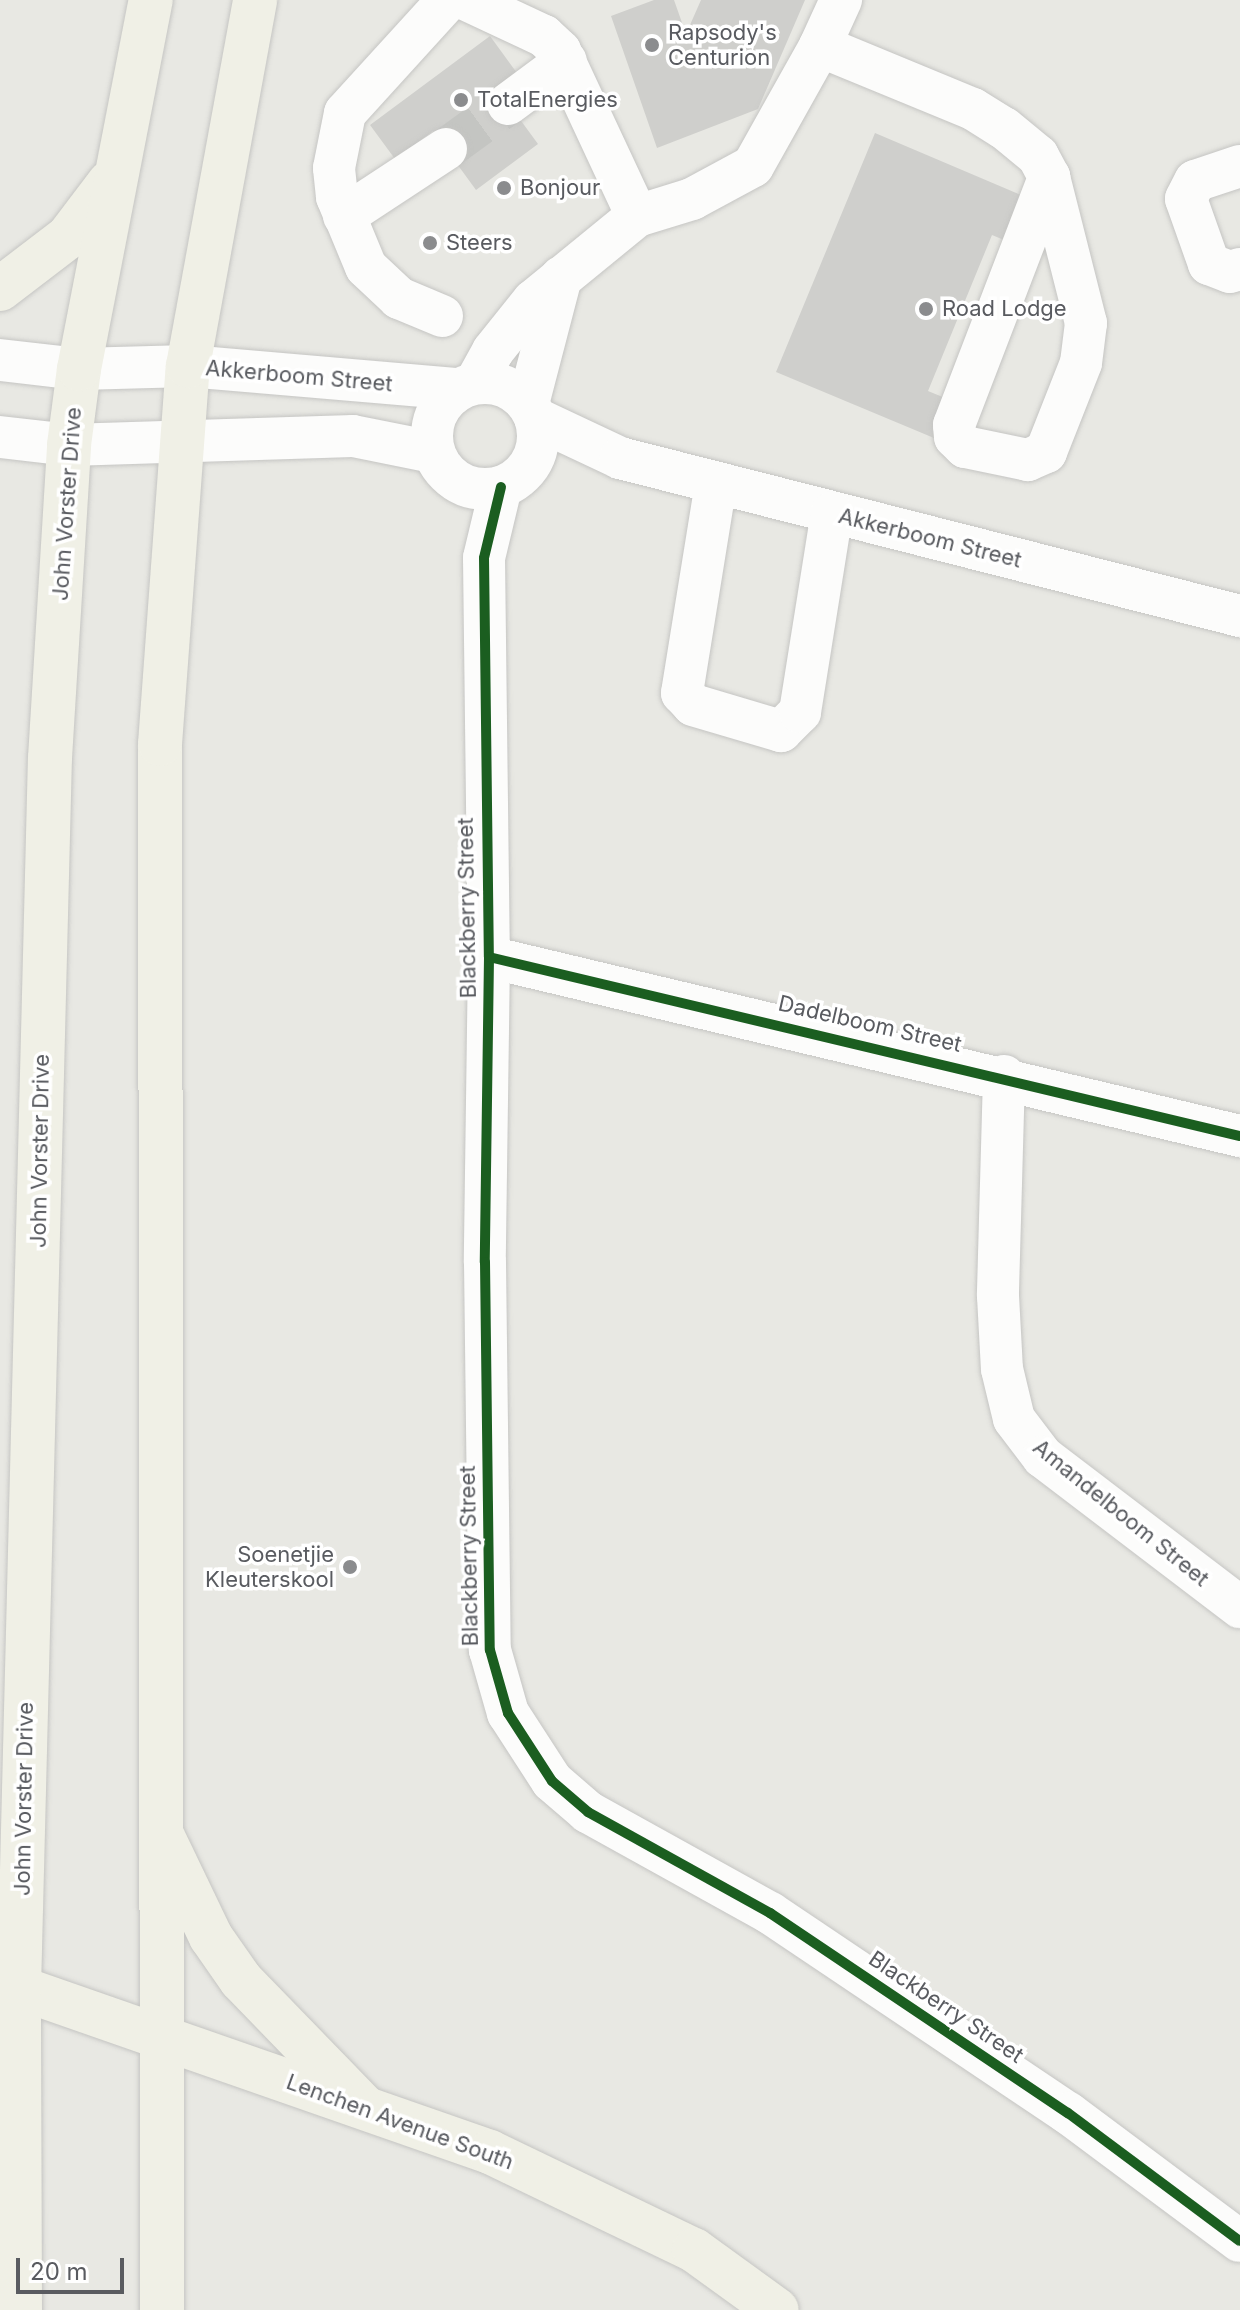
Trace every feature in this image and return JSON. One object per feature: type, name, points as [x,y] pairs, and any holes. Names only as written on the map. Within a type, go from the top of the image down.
[{"type":"main road","name":"John Vorster Drive","points":[[20,2310],[10,1985],[12,1786],[50,758],[69,445],[79,369],[114,176],[151,0]]},
{"type":"main road","points":[[162,2310],[160,744],[188,366],[255,0]]},
{"type":"main road","points":[[0,289],[68,237],[114,176]]},
{"type":"main road","points":[[160,1831],[211,1937],[241,1980],[365,2108]]},
{"type":"main road","name":"Lenchen Avenue South","points":[[10,1985],[490,2152],[694,2250],[753,2296],[777,2310]]},
{"type":"street","points":[[442,316],[399,298],[366,267],[344,216],[334,168],[345,113],[448,0]]},
{"type":"street","points":[[467,0],[544,36],[566,61],[637,216]]},
{"type":"street","points":[[561,277],[532,411],[538,436],[499,481],[446,473],[433,452],[434,416],[467,386],[517,319],[561,277],[637,216],[692,199],[753,166],[820,46],[841,0]]},
{"type":"street","points":[[820,46],[973,109],[1021,139],[1049,177],[1087,343],[1046,452],[1028,460],[965,447],[955,437],[954,425],[1049,177]]},
{"type":"street","points":[[508,104],[566,61]]},
{"type":"street","points":[[344,216],[446,149]]},
{"type":"street","points":[[1240,166],[1195,181],[1186,199],[1209,264],[1218,270],[1240,269]]},
{"type":"street","name":"Akkerboom Street","points":[[0,360],[79,369],[188,366],[467,386]]},
{"type":"street","points":[[467,386],[512,389],[532,411]]},
{"type":"street","name":"Akkerboom Street","points":[[532,411],[620,458],[1240,616]]},
{"type":"street","points":[[0,437],[69,445],[353,436],[433,452]]},
{"type":"street","name":"Akkerboom Street","points":[[499,481],[620,458]]},
{"type":"street","name":"Blackberry Street","points":[[499,481],[484,558],[489,957],[485,1262],[490,1650],[508,1713],[526,1746],[552,1781],[588,1812],[770,1913],[1068,2113],[1240,2241]]},
{"type":"street","points":[[716,483],[682,693],[693,705],[781,731],[800,712],[832,513]]},
{"type":"street","name":"Dadelboom Street","points":[[489,957],[1004,1076],[1240,1136]]},
{"type":"street","name":"Amandelboom Street","points":[[1004,1076],[998,1296],[1002,1369],[1014,1419],[1043,1457],[1240,1607]]},
{"type":"building","points":[[654,0],[674,0],[686,34],[701,0],[805,0],[758,109],[657,148],[611,16]]},
{"type":"building","points":[[490,36],[517,73],[497,88],[538,144],[476,190],[433,131],[395,159],[370,125]]},
{"type":"building","points":[[875,133],[1035,201],[1016,245],[992,235],[928,391],[950,400],[934,438],[776,372]]},
{"type":"tunnel","points":[[446,149],[508,104]]},
{"type":"cycle path","points":[[501,487],[484,558],[489,957],[485,1262],[490,1650],[508,1713],[552,1781],[588,1812],[770,1913],[1068,2113],[1240,2241]]},
{"type":"cycle path","points":[[489,957],[1240,1136]]},
{"type":"place","name":"Rapsody's Centurion","points":[[652,45]]},
{"type":"place","name":"TotalEnergies","points":[[461,100]]},
{"type":"place","name":"Bonjour","points":[[504,188]]},
{"type":"place","name":"Steers","points":[[430,243]]},
{"type":"place","name":"Road Lodge","points":[[926,309]]},
{"type":"place","name":"Soenetjie Kleuterskool","points":[[350,1567]]}]
